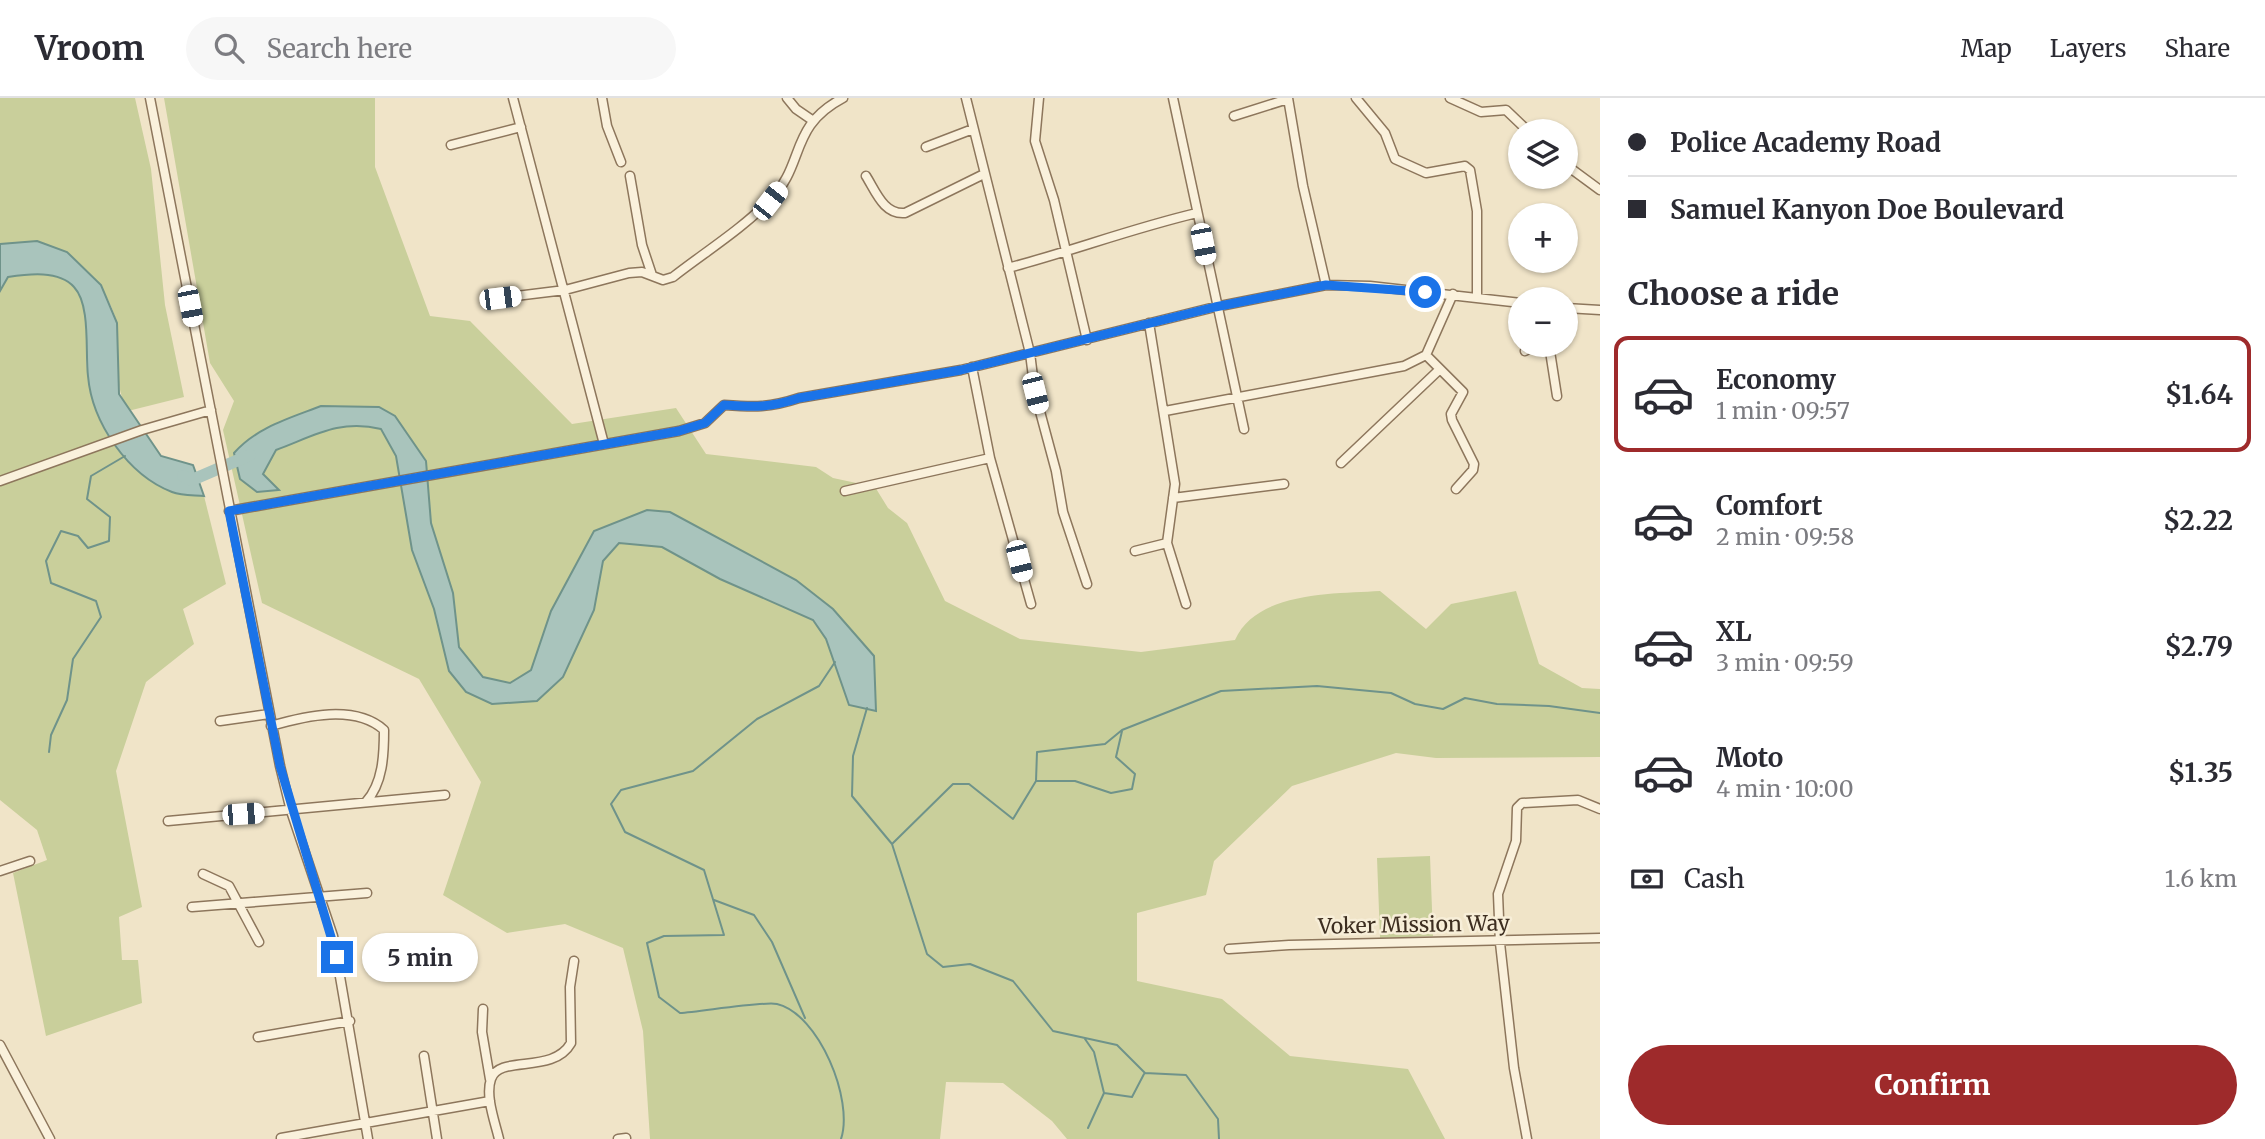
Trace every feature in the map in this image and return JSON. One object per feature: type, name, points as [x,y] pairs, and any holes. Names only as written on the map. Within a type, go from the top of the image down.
[{"type":"street","points":[[150,98],[271,726],[291,811],[322,898],[350,1021],[368,1139]]},
{"type":"street","points":[[513,98],[604,444]]},
{"type":"street","points":[[602,98],[607,126],[621,162]]},
{"type":"street","points":[[787,98],[811,120]]},
{"type":"street","points":[[500,298],[565,290],[629,273],[652,275],[663,280],[673,277],[770,201],[791,167],[811,120],[843,98]]},
{"type":"street","points":[[966,98],[1030,353],[1035,393],[1056,471],[1063,512],[1087,584]]},
{"type":"street","points":[[1039,98],[1035,141],[1067,252],[1087,340]]},
{"type":"street","points":[[1173,98],[1215,307],[1244,429]]},
{"type":"street","points":[[1234,116],[1288,98],[1300,173],[1326,285]]},
{"type":"street","points":[[1356,98],[1385,133],[1395,159],[1426,173],[1465,166],[1470,170],[1477,211],[1477,297]]},
{"type":"street","points":[[1450,98],[1481,112],[1506,110],[1515,119]]},
{"type":"street","points":[[451,145],[521,127]]},
{"type":"street","points":[[926,147],[973,129]]},
{"type":"street","points":[[866,176],[884,206],[896,214],[905,214],[984,174]]},
{"type":"street","points":[[1578,174],[1600,190]]},
{"type":"street","points":[[629,176],[642,245],[652,275]]},
{"type":"street","points":[[1008,268],[1067,252],[1128,229],[1197,213]]},
{"type":"street","points":[[229,511],[696,426],[705,423],[724,405],[748,409],[775,406],[799,398],[972,367],[1215,307],[1326,285],[1453,294],[1508,301]]},
{"type":"street","points":[[1166,411],[1404,366],[1426,355],[1453,294]]},
{"type":"street","points":[[1578,309],[1600,310]]},
{"type":"street","points":[[1149,323],[1166,411],[1175,484],[1167,543],[1186,604]]},
{"type":"street","points":[[1426,355],[1463,392],[1451,414],[1474,464],[1473,470],[1455,489]]},
{"type":"street","points":[[1551,357],[1557,396]]},
{"type":"street","points":[[972,367],[990,458],[1031,604]]},
{"type":"street","points":[[1341,463],[1440,369]]},
{"type":"street","points":[[0,481],[142,430],[211,410]]},
{"type":"street","points":[[845,491],[990,458]]},
{"type":"street","points":[[1173,498],[1284,484]]},
{"type":"street","points":[[1135,551],[1157,548],[1167,543]]},
{"type":"street","points":[[220,721],[269,714]]},
{"type":"street","points":[[271,726],[309,715],[350,716],[376,723],[384,730],[384,752],[376,790],[366,802]]},
{"type":"street","points":[[168,821],[445,795]]},
{"type":"street","points":[[1527,1139],[1517,1091],[1500,943],[1498,894],[1516,841],[1517,808],[1522,803],[1540,800],[1578,800],[1600,809]]},
{"type":"street","points":[[0,871],[30,861]]},
{"type":"street","points":[[204,874],[229,886],[258,942]]},
{"type":"street","points":[[192,907],[366,893]]},
{"type":"street","name":"Voker Mission Way","points":[[1229,949],[1290,945],[1500,943],[1600,938]]},
{"type":"street","points":[[490,1079],[498,1069],[544,1062],[567,1051],[571,1043],[570,987],[574,961]]},
{"type":"street","points":[[483,1009],[482,1032],[490,1079],[490,1101],[499,1139]]},
{"type":"street","points":[[258,1037],[350,1021]]},
{"type":"street","points":[[0,1045],[50,1139]]},
{"type":"street","points":[[424,1056],[437,1139]]},
{"type":"street","points":[[281,1138],[490,1101]]},
{"type":"green space","points":[[0,98],[135,98],[151,169],[165,305],[184,397],[128,411],[118,380],[116,321],[101,285],[0,244]]},
{"type":"green space","points":[[164,98],[375,98],[375,167],[430,316],[470,321],[572,424],[676,408],[706,454],[816,467],[833,478],[875,487],[888,508],[907,523],[945,601],[1020,639],[1141,652],[1235,640],[1246,624],[1260,612],[1278,604],[1320,595],[1380,591],[1426,629],[1451,604],[1516,591],[1539,664],[1582,688],[1600,689],[1600,757],[1436,758],[1396,753],[1292,786],[1214,861],[1206,895],[1137,913],[1137,981],[1222,999],[1290,1056],[1408,1069],[1445,1139],[1067,1139],[1052,1121],[1003,1083],[946,1082],[940,1139],[650,1139],[643,1031],[623,948],[565,924],[507,933],[443,895],[481,782],[419,679],[262,603],[223,430],[234,401],[210,363]]},
{"type":"green space","points":[[30,274],[60,278],[75,287],[84,306],[89,381],[114,434],[131,463],[152,482],[183,493],[204,496],[226,584],[183,609],[194,644],[146,682],[116,771],[142,907],[119,917],[122,960],[138,960],[142,1003],[46,1036],[13,873],[47,860],[37,830],[0,800],[0,291],[8,277]]},
{"type":"green space","points":[[1430,856],[1433,936],[1380,938],[1377,858]]},
{"type":"water","points":[[37,241],[67,252],[101,285],[117,323],[119,394],[161,456],[193,465],[204,496],[176,493],[156,484],[127,460],[105,429],[91,394],[85,317],[83,305],[74,287],[60,278],[34,274],[8,277],[0,291],[0,244]]},
{"type":"water","points":[[321,406],[379,407],[395,416],[426,461],[431,523],[453,593],[459,647],[483,677],[510,683],[531,670],[551,611],[594,531],[647,510],[670,512],[796,580],[833,609],[874,656],[876,711],[849,705],[826,639],[813,620],[720,579],[662,547],[619,543],[603,561],[594,610],[563,677],[537,701],[492,704],[466,692],[449,671],[434,609],[412,550],[396,456],[381,429],[352,426],[327,430],[276,450],[263,474],[279,490],[257,492],[240,479],[234,453],[243,444],[274,424]]},
{"type":"waterway","points":[[183,476],[192,480],[250,455]]},
{"type":"waterway","points":[[49,752],[51,735],[67,700],[73,659],[101,617],[96,601],[51,583],[46,561],[61,531],[78,536],[88,548],[109,541],[110,517],[87,499],[91,476],[125,456]]},
{"type":"waterway","points":[[835,662],[819,686],[757,719],[693,771],[621,790],[611,804],[625,832],[704,870],[724,935],[664,936],[647,943],[659,997],[680,1013],[770,1003],[792,1011],[807,1024],[830,1061],[842,1103],[844,1122],[841,1139]]},
{"type":"waterway","points":[[892,844],[953,784],[969,784],[1013,819],[1036,781],[1037,752],[1105,744],[1122,730],[1221,691],[1317,686],[1391,693],[1415,704],[1443,709],[1465,698],[1497,704],[1549,706],[1600,713]]},
{"type":"waterway","points":[[867,708],[853,756],[852,796],[892,844],[927,954],[943,967],[970,964],[1013,981],[1053,1031],[1117,1045],[1145,1073],[1186,1075],[1218,1119],[1219,1139]]},
{"type":"waterway","points":[[1036,781],[1075,781],[1111,793],[1132,789],[1135,774],[1116,757],[1122,731]]},
{"type":"waterway","points":[[714,900],[754,915],[772,942],[805,1018]]},
{"type":"waterway","points":[[1085,1039],[1094,1052],[1104,1093],[1088,1128]]},
{"type":"waterway","points":[[1104,1093],[1132,1097],[1144,1074]]},
{"type":"route","points":[[337,957],[322,898],[291,811],[280,766],[229,511],[679,431],[705,423],[724,405],[748,409],[775,406],[799,398],[961,370],[1215,307],[1326,285],[1370,286],[1425,292]]}]
